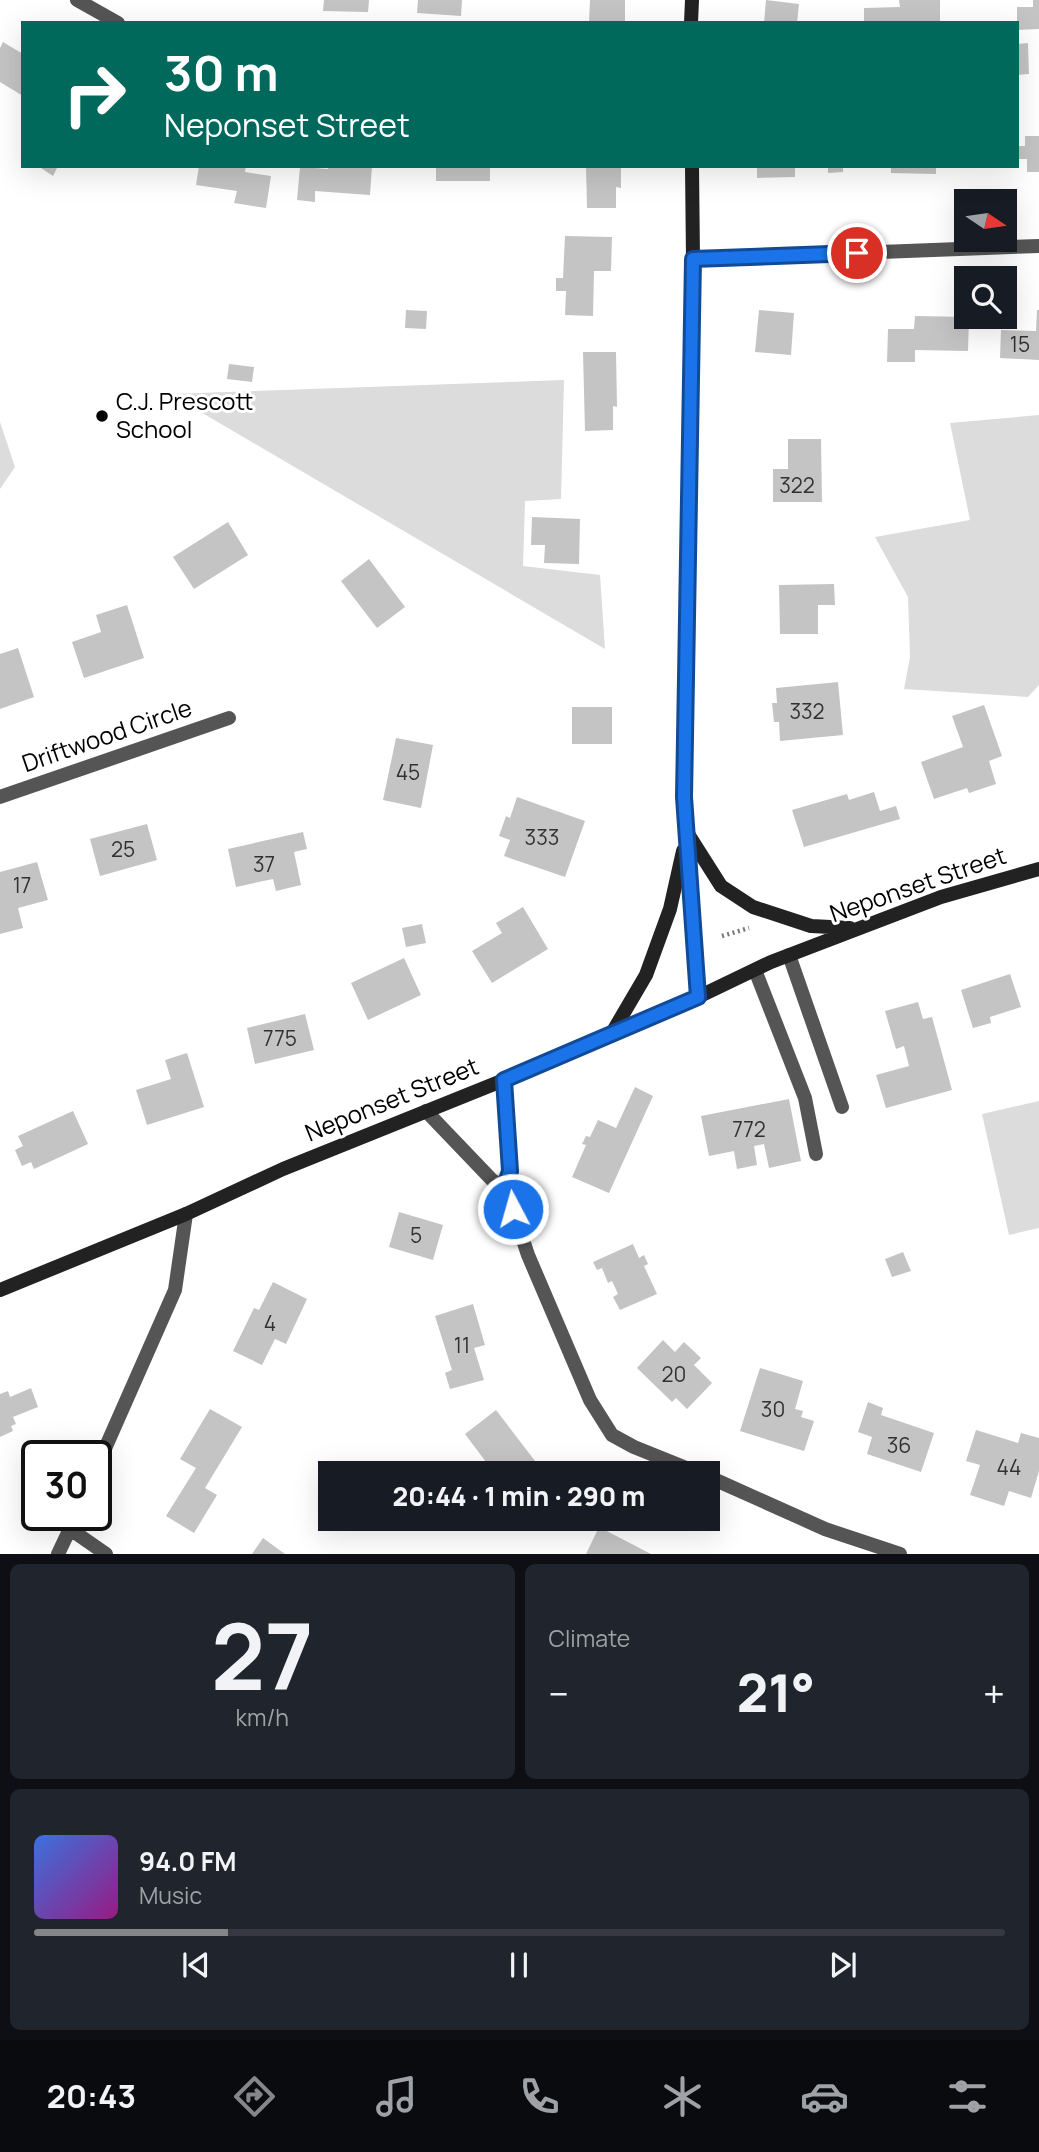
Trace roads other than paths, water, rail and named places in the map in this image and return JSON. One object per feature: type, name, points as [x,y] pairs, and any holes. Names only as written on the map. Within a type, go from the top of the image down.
[{"type":"main road","points":[[691,21],[692,0]]},
{"type":"main road","points":[[692,168],[693,259],[684,797],[698,997]]},
{"type":"main road","points":[[687,832],[721,886],[753,907],[811,926],[858,929]]},
{"type":"main road","points":[[612,1033],[646,975],[670,909],[687,832]]},
{"type":"main road","name":"Neponset Street","points":[[0,1290],[186,1214],[283,1169],[504,1080],[789,955],[941,897],[1039,869]]},
{"type":"street","points":[[77,0],[114,21]]},
{"type":"street","points":[[693,259],[1039,246]]},
{"type":"street","name":"Driftwood Circle","points":[[0,797],[229,718]]},
{"type":"street","points":[[789,955],[842,1107]]},
{"type":"street","points":[[755,970],[805,1098],[817,1154]]},
{"type":"street","points":[[504,1080],[510,1171],[505,1186],[528,1255],[585,1388],[612,1435],[669,1461]]},
{"type":"street","points":[[426,1111],[493,1181],[505,1186]]},
{"type":"street","points":[[109,1440],[175,1290],[186,1214]]},
{"type":"street","points":[[720,1482],[825,1529],[900,1553]]},
{"type":"street","points":[[58,1553],[69,1531]]},
{"type":"street","points":[[83,1531],[106,1553]]},
{"type":"place","name":"C.J. Prescott School","points":[[102,416]]}]
